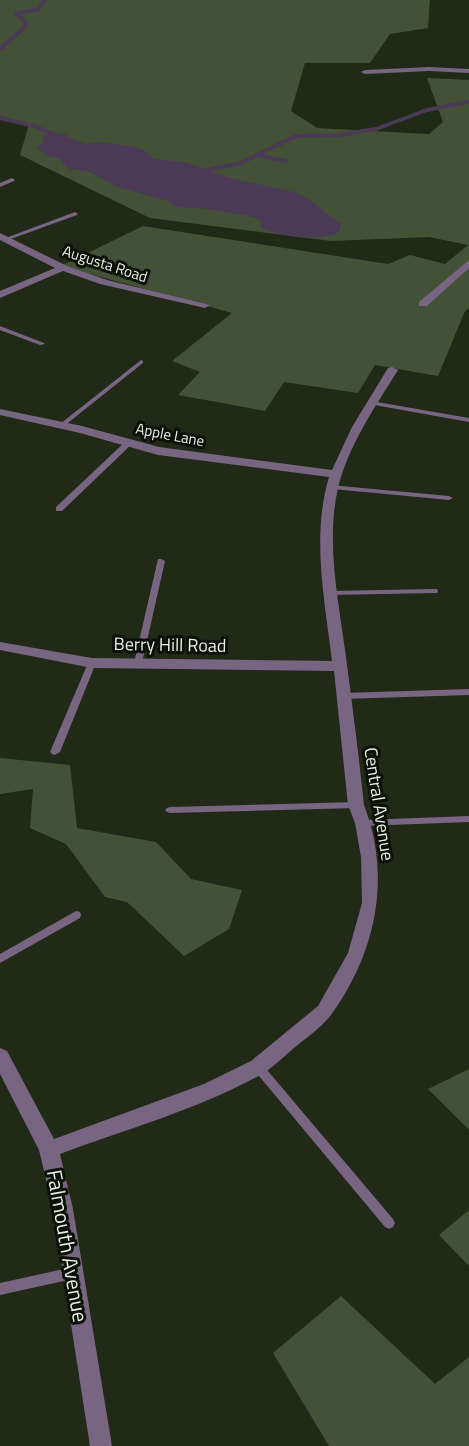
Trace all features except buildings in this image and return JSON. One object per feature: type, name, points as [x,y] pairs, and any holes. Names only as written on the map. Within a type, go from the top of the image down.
[{"type":"street","points":[[364,72],[429,69],[469,71]]},
{"type":"street","name":"Augusta Road","points":[[3,238],[63,268],[104,282],[205,305]]},
{"type":"street","points":[[423,304],[469,263]]},
{"type":"street","points":[[0,295],[63,268]]},
{"type":"street","name":"Central Avenue","points":[[49,1149],[211,1090],[258,1067],[324,1011],[357,954],[370,903],[369,857],[363,823],[356,804],[330,593],[327,551],[335,481],[371,403],[392,370]]},
{"type":"street","name":"Apple Lane","points":[[0,412],[62,425],[158,451],[335,481]]},
{"type":"street","name":"Berry Hill Road","points":[[0,646],[92,663],[340,666]]},
{"type":"street","name":"Falmouth Avenue","points":[[0,1056],[49,1149],[73,1273],[101,1446]]},
{"type":"lane","points":[[0,184],[12,180]]},
{"type":"lane","points":[[3,238],[75,214]]},
{"type":"lane","points":[[0,328],[42,344]]},
{"type":"lane","points":[[62,425],[141,362]]},
{"type":"lane","points":[[371,403],[469,420]]},
{"type":"lane","points":[[59,509],[129,443]]},
{"type":"lane","points":[[335,481],[449,498]]},
{"type":"lane","points":[[138,663],[161,561]]},
{"type":"lane","points":[[330,593],[434,591]]},
{"type":"lane","points":[[55,752],[92,663]]},
{"type":"lane","points":[[343,696],[469,693]]},
{"type":"lane","points":[[170,810],[356,804]]},
{"type":"lane","points":[[363,823],[469,819]]},
{"type":"lane","points":[[0,960],[76,915]]},
{"type":"lane","points":[[258,1067],[389,1223]]},
{"type":"lane","points":[[0,1289],[73,1273]]},
{"type":"green space","points":[[0,0],[430,0],[428,28],[390,34],[370,63],[305,63],[291,111],[317,128],[429,134],[443,122],[427,78],[469,80],[469,308],[465,311],[438,376],[375,365],[358,393],[284,382],[265,411],[178,395],[200,372],[172,361],[232,313],[61,266],[143,226],[388,264],[410,255],[445,264],[468,245],[429,237],[331,241],[150,218],[20,155],[29,124],[0,116]]},
{"type":"green space","points":[[0,758],[70,765],[77,828],[156,842],[191,879],[242,890],[229,929],[184,956],[127,902],[105,897],[66,844],[30,828],[33,789],[0,794]]},
{"type":"green space","points":[[469,1069],[469,1130],[428,1089]]},
{"type":"green space","points":[[469,1210],[469,1266],[439,1235]]},
{"type":"green space","points":[[341,1296],[435,1384],[469,1357],[469,1446],[329,1446],[273,1353]]},
{"type":"shaded area","points":[[49,133],[68,135],[64,139],[79,145],[102,142],[134,147],[144,150],[154,159],[185,162],[230,178],[294,192],[307,198],[341,224],[339,232],[322,237],[287,236],[261,227],[261,221],[254,217],[200,208],[176,207],[168,201],[117,187],[90,172],[69,169],[58,158],[47,156],[37,147],[43,143],[44,135]]},
{"type":"waterway","points":[[0,49],[25,27],[25,22],[16,13],[37,10],[45,0]]},
{"type":"waterway","points":[[257,155],[296,136],[338,135],[376,129],[427,110],[469,102]]},
{"type":"waterway","points":[[0,118],[34,126],[88,147]]},
{"type":"waterway","points":[[203,171],[200,172],[241,163],[257,155]]},
{"type":"waterway","points":[[257,155],[286,161]]}]
